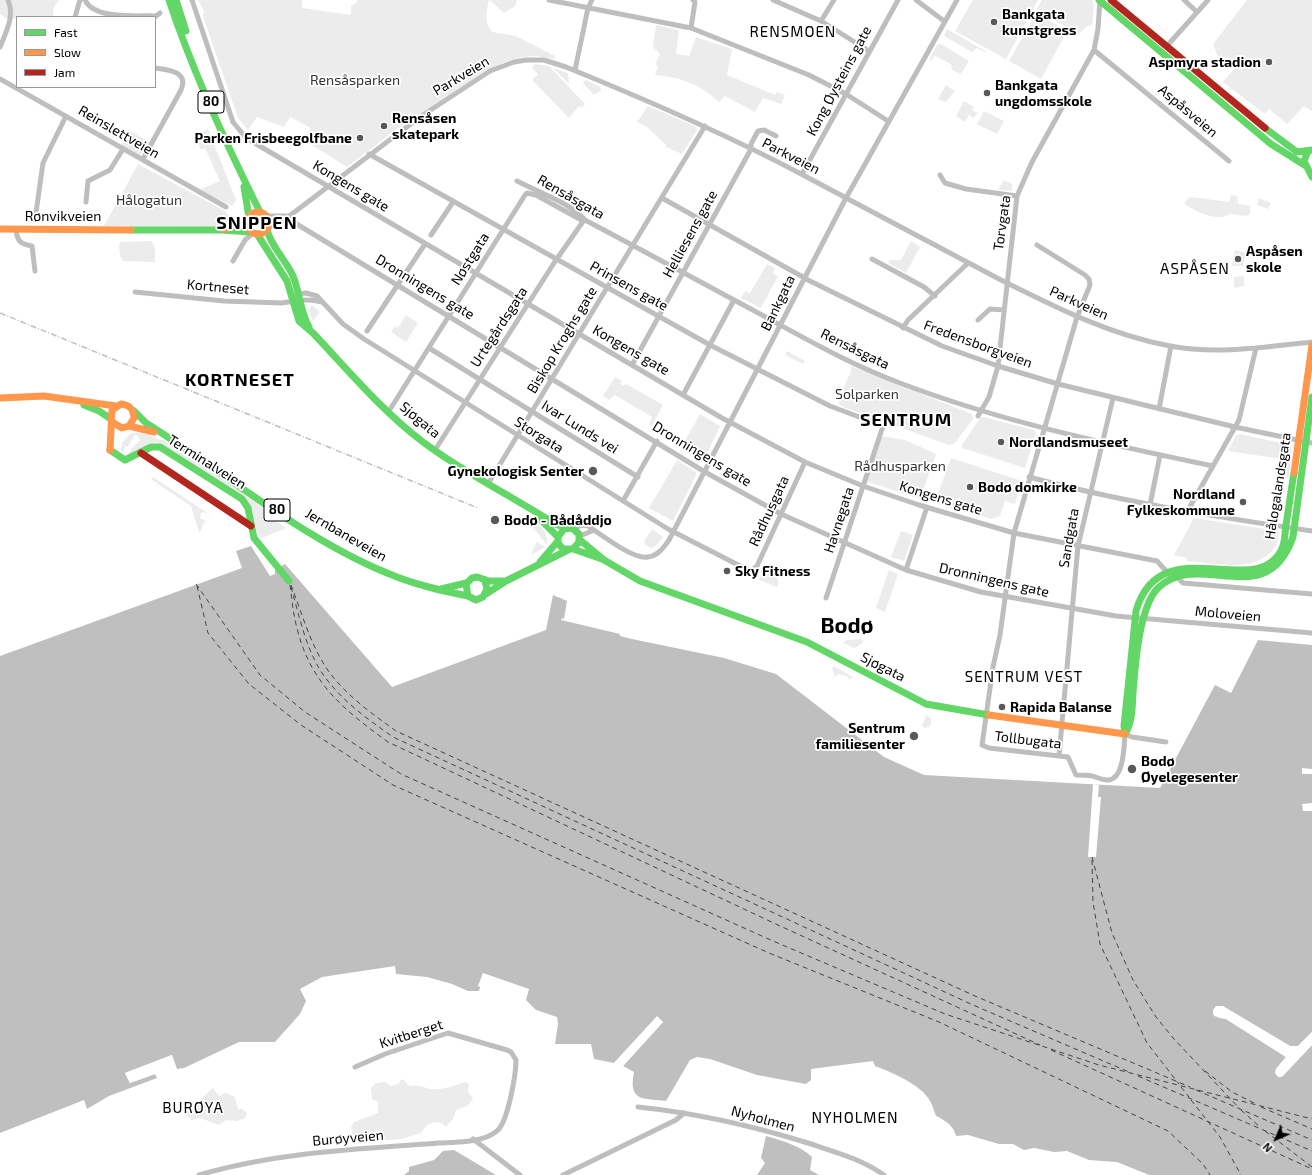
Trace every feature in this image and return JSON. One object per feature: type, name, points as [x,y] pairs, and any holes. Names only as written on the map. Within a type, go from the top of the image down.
[{"type":"main road","name":"80","points":[[169,0],[181,36],[195,63],[241,174],[260,212]]},
{"type":"main road","name":"80","points":[[176,0],[195,63]]},
{"type":"main road","points":[[1100,0],[1267,140],[1308,167]]},
{"type":"main road","points":[[1110,0],[1280,141],[1297,152],[1311,150]]},
{"type":"main road","points":[[1311,150],[1304,157],[1312,177]]},
{"type":"main road","name":"80","points":[[241,174],[248,219],[247,225],[254,233]]},
{"type":"main road","points":[[248,219],[254,213],[260,212],[267,216]]},
{"type":"main road","name":"80","points":[[267,216],[268,228]]},
{"type":"main road","name":"Rønvikveien","points":[[222,230],[248,219]]},
{"type":"main road","points":[[254,233],[268,228]]},
{"type":"main road","name":"Sjøgata","points":[[268,228],[273,245],[292,275],[303,316],[313,333]]},
{"type":"main road","name":"Rønvikveien","points":[[0,229],[222,230],[254,233]]},
{"type":"main road","name":"Sjøgata","points":[[254,233],[287,281],[299,321],[313,333],[412,433],[488,484],[526,506],[577,531],[580,538],[604,560]]},
{"type":"main road","name":"Hålogalandsgata","points":[[1138,619],[1152,594],[1160,586],[1177,577],[1196,575],[1244,578],[1266,573],[1278,564],[1284,557],[1293,539],[1291,528],[1299,441],[1312,344]]},
{"type":"main road","name":"Jernbaneveien","points":[[0,398],[44,396],[70,401],[116,406],[121,404],[127,405],[143,421],[319,537],[395,577],[436,590],[468,596],[478,600],[506,581],[571,550]]},
{"type":"main road","name":"Hålogalandsgata","points":[[1125,734],[1130,727],[1138,619],[1137,605],[1152,582],[1167,572],[1184,568],[1241,571],[1259,569],[1272,561],[1281,550],[1291,528],[1309,443],[1312,397]]},
{"type":"main road","name":"Jernbaneveien","points":[[70,401],[99,411],[112,420],[118,427],[146,429],[170,439]]},
{"type":"main road","points":[[110,450],[112,410],[116,406]]},
{"type":"main road","points":[[110,450],[134,418],[134,411]]},
{"type":"main road","name":"Terminalveien","points":[[110,450],[125,460],[141,454],[151,447],[156,446],[164,448],[242,499],[250,511],[251,526],[254,538],[289,581]]},
{"type":"main road","name":"80","points":[[141,454],[251,526]]},
{"type":"main road","name":"Sjøgata","points":[[526,506],[558,539],[561,547],[604,560],[645,583],[807,642],[926,704],[1061,726],[1125,734]]},
{"type":"main road","name":"80","points":[[558,539],[562,530],[569,528]]},
{"type":"main road","points":[[571,550],[577,546],[580,538]]},
{"type":"main road","name":"Jernbaneveien","points":[[537,565],[549,554],[558,539]]},
{"type":"main road","name":"Jernbaneveien","points":[[436,590],[455,587],[476,577],[485,581],[506,581]]},
{"type":"main road","points":[[485,581],[487,589],[486,594]]},
{"type":"main road","points":[[466,583],[465,590],[468,596]]},
{"type":"street","points":[[0,48],[11,17],[12,11],[8,0]]},
{"type":"street","points":[[75,16],[80,0]]},
{"type":"street","points":[[86,0],[92,9],[100,13],[156,16],[160,13]]},
{"type":"street","name":"Kongens gate","points":[[192,0],[236,128],[249,140],[682,395],[730,423],[804,462],[863,486],[1014,533],[1157,561],[1167,572]]},
{"type":"street","points":[[549,0],[691,28],[804,73],[846,94],[888,121]]},
{"type":"street","points":[[575,70],[588,8],[592,0]]},
{"type":"street","points":[[773,0],[821,21],[869,51]]},
{"type":"street","points":[[821,21],[834,0]]},
{"type":"street","name":"Kong Øysteins gate","points":[[802,174],[898,0]]},
{"type":"street","points":[[916,0],[944,21]]},
{"type":"street","name":"Bankgata","points":[[594,530],[630,553],[644,558],[653,556],[662,550],[674,533],[846,198],[957,0]]},
{"type":"street","name":"Torvgata","points":[[980,414],[993,386],[998,366],[1006,283],[1017,196],[1032,162],[1094,50],[1098,29],[1100,0]]},
{"type":"street","points":[[1184,0],[1197,12]]},
{"type":"street","points":[[1166,47],[1208,0]]},
{"type":"street","points":[[691,28],[695,1]]},
{"type":"street","name":"Aspåsveien","points":[[1094,50],[1229,160]]},
{"type":"street","name":"Parkveien","points":[[268,228],[289,216],[369,154],[458,90],[502,66],[532,59],[552,62],[575,70],[705,126],[802,174],[967,264],[1077,317],[1124,335],[1171,346],[1206,350],[1312,344]]},
{"type":"street","points":[[142,159],[182,90],[183,79],[175,72],[156,68]]},
{"type":"street","name":"Reinslettveien","points":[[0,79],[16,88]]},
{"type":"street","name":"Reinslettveien","points":[[16,88],[226,207]]},
{"type":"street","points":[[35,220],[42,163],[66,116]]},
{"type":"street","name":"Biskop Kroghs gate","points":[[488,484],[705,126]]},
{"type":"street","name":"Helliesens gate","points":[[632,365],[751,149],[758,131],[761,130],[776,136]]},
{"type":"street","points":[[86,202],[88,181],[110,170],[123,149]]},
{"type":"street","name":"Prinsens gate","points":[[369,154],[710,345],[830,406],[883,426]]},
{"type":"street","points":[[940,175],[945,183],[958,188],[1017,196]]},
{"type":"street","name":"Rensåsgata","points":[[517,181],[533,187],[570,208],[584,220],[781,326],[862,367],[901,384],[980,414],[1213,466]]},
{"type":"street","name":"Nøstgata","points":[[389,411],[527,193],[536,195],[584,220]]},
{"type":"street","name":"Fredensborgveien","points":[[662,198],[804,278],[942,346],[998,366],[1058,384],[1159,410],[1309,443]]},
{"type":"street","points":[[431,235],[453,202]]},
{"type":"street","points":[[267,216],[289,216]]},
{"type":"street","name":"Dronningens gate","points":[[289,216],[295,223],[657,441],[705,472],[781,514],[844,544],[906,570],[959,586],[1005,597],[1138,619]]},
{"type":"street","name":"Urtegårdsgata","points":[[436,450],[528,304],[584,220]]},
{"type":"street","points":[[16,229],[16,239],[20,243],[32,246],[35,271]]},
{"type":"street","points":[[233,261],[246,240],[254,233]]},
{"type":"street","points":[[367,331],[425,244]]},
{"type":"street","points":[[985,714],[993,667],[998,651],[1014,533],[1029,477],[1077,317],[1089,287],[1088,278],[1037,245]]},
{"type":"street","points":[[872,259],[924,287],[935,296]]},
{"type":"street","points":[[903,328],[908,320],[967,264]]},
{"type":"street","name":"Kortneset","points":[[135,292],[224,301],[282,303],[313,300],[321,302]]},
{"type":"street","points":[[292,301],[298,293]]},
{"type":"street","name":"Storgata","points":[[298,293],[314,294],[350,330],[674,533],[746,569],[755,569]]},
{"type":"street","points":[[682,395],[734,300]]},
{"type":"street","points":[[978,320],[990,309],[1004,310]]},
{"type":"street","points":[[1159,410],[1171,346]]},
{"type":"street","name":"Ivar Lunds vei","points":[[429,348],[638,476]]},
{"type":"street","points":[[1187,512],[1239,420],[1256,348]]},
{"type":"street","name":"Sandgata","points":[[1059,756],[1071,608],[1078,546],[1089,494],[1113,398]]},
{"type":"street","name":"Havnegata","points":[[826,598],[883,426]]},
{"type":"street","points":[[623,501],[657,441]]},
{"type":"street","points":[[1150,505],[1160,455]]},
{"type":"street","name":"Rådhusgata","points":[[755,569],[804,462]]},
{"type":"street","points":[[1029,477],[1089,494],[1187,512],[1312,531]]},
{"type":"street","points":[[906,570],[927,507]]},
{"type":"street","points":[[569,528],[584,525],[594,530]]},
{"type":"street","points":[[580,538],[594,530]]},
{"type":"street","points":[[1177,577],[1182,583],[1312,594]]},
{"type":"street","name":"Moloveien","points":[[1138,619],[1312,633]]},
{"type":"street","name":"Tollbugata","points":[[985,714],[982,745],[987,748],[1068,757],[1076,775],[1094,776],[1101,780],[1113,779],[1119,773],[1121,766]]},
{"type":"street","name":"Sjøgata","points":[[1125,734],[1132,737],[1166,742]]},
{"type":"street","name":"Hålogalandsgata","points":[[1121,766],[1125,734]]},
{"type":"street","name":"Kvitberget","points":[[355,1068],[385,1054],[448,1033],[507,1050],[515,1056],[516,1065],[505,1118],[498,1130]]},
{"type":"street","name":"Nyholmen","points":[[638,1107],[704,1116],[780,1135],[859,1160],[884,1175]]},
{"type":"street","points":[[563,1175],[676,1120],[684,1113]]},
{"type":"street","name":"Burøyveien","points":[[199,1175],[276,1157],[473,1139],[490,1135],[498,1130]]},
{"type":"street","points":[[473,1139],[520,1175]]},
{"type":"green space","points":[[0,0],[59,0],[54,7],[53,16],[16,16],[16,19],[6,18],[0,14]]},
{"type":"green space","name":"Rensåsparken","points":[[198,0],[302,0],[302,8],[351,15],[351,6],[356,3],[357,0],[489,0],[486,17],[489,28],[492,32],[516,36],[555,56],[554,59],[536,56],[522,57],[505,62],[485,71],[393,132],[347,167],[304,140],[311,128],[290,117],[284,127],[257,117],[248,130],[238,118],[203,16],[204,11]]},
{"type":"green space","points":[[490,0],[517,0],[515,6],[504,13]]},
{"type":"green space","name":"Bankgata kunstgress","points":[[973,0],[1038,0],[1006,59],[955,31]]},
{"type":"green space","points":[[1042,0],[1092,0],[1094,6],[1092,25],[1087,26],[1079,34],[1075,32],[1038,11],[1037,8]]},
{"type":"green space","name":"Aspmyra stadion","points":[[1247,0],[1312,0],[1312,111],[1304,106],[1287,124],[1269,109],[1265,114],[1223,82],[1234,69],[1217,55],[1213,44]]},
{"type":"green space","points":[[1036,13],[1067,31],[1041,79],[1009,61]]},
{"type":"green space","points":[[656,25],[679,30],[676,54],[689,56],[696,37],[732,49],[727,75],[775,95],[777,92],[785,95],[781,104],[763,98],[755,112],[725,96],[719,102],[704,90],[689,82],[655,75],[658,66],[655,64],[660,54],[653,47]]},
{"type":"green space","points":[[947,29],[987,52],[977,48],[972,52],[944,36]]},
{"type":"green space","points":[[941,44],[969,61],[961,74],[952,70],[951,64],[935,56],[930,62],[930,58],[937,45]]},
{"type":"green space","points":[[534,64],[549,66],[585,104],[581,108],[579,106],[569,118],[532,80],[538,74],[532,68]]},
{"type":"green space","points":[[553,68],[568,73],[569,84]]},
{"type":"green space","points":[[585,80],[599,86],[602,90],[594,95],[583,83]]},
{"type":"green space","points":[[946,85],[955,91],[946,102],[938,99]]},
{"type":"green space","points":[[964,101],[974,107],[972,110],[978,113],[973,118],[969,115],[965,122],[956,116]]},
{"type":"green space","points":[[648,106],[697,127],[697,130],[682,154],[666,147],[666,145],[647,127],[637,122]]},
{"type":"green space","points":[[984,111],[1004,121],[997,134],[977,124]]},
{"type":"green space","points":[[208,129],[236,200],[232,206],[199,190],[220,181],[205,148],[201,150],[195,135]]},
{"type":"green space","points":[[130,131],[149,142],[140,156],[121,146]]},
{"type":"green space","name":"Hålogatun","points":[[138,164],[225,211],[229,216],[231,225],[205,227],[104,226]]},
{"type":"green space","points":[[1004,180],[1012,184],[1012,191],[998,190]]},
{"type":"green space","points":[[1231,195],[1237,196],[1238,204],[1250,206],[1250,214],[1241,216],[1231,214],[1217,217],[1192,209],[1184,203],[1190,197],[1230,202]]},
{"type":"green space","points":[[1259,198],[1271,203],[1268,209],[1257,205]]},
{"type":"green space","points":[[151,241],[155,248],[155,262],[123,261],[120,256],[119,245],[121,242]]},
{"type":"green space","points":[[911,241],[920,247],[906,273],[888,263],[890,260],[901,260]]},
{"type":"green space","points":[[1235,250],[1246,253],[1243,266],[1232,266]]},
{"type":"green space","points":[[767,264],[775,268],[773,274],[778,276],[761,308],[741,298],[745,291],[750,293]]},
{"type":"green space","points":[[1244,276],[1244,286],[1234,288],[1234,277]]},
{"type":"green space","points":[[312,305],[320,312],[313,321],[308,310]]},
{"type":"green space","points":[[406,315],[418,323],[406,342],[391,332],[395,326],[398,328]]},
{"type":"green space","points":[[787,351],[805,361],[803,364],[785,355]]},
{"type":"green space","name":"Solparken","points":[[851,366],[972,414],[973,419],[955,443],[949,445],[843,407],[839,404],[839,399],[851,371]]},
{"type":"green space","points":[[615,377],[622,381],[620,383],[623,386],[626,384],[663,405],[652,426],[649,424],[652,417],[615,395],[609,400],[603,396]]},
{"type":"green space","points":[[700,414],[720,426],[703,462],[681,448]]},
{"type":"green space","points":[[983,417],[1034,430],[1036,433],[1025,468],[962,448],[962,445],[980,418]]},
{"type":"green space","points":[[136,432],[146,434],[163,440],[256,500],[265,508],[267,515],[286,528],[262,538],[256,528],[253,510],[156,442],[148,444],[128,455],[132,448],[140,441],[139,437],[135,434],[128,447],[126,446],[123,452],[121,451],[122,443],[131,433]]},
{"type":"green space","points":[[1240,434],[1290,445],[1292,449],[1289,477],[1284,476],[1285,465],[1282,459],[1228,451],[1236,436]]},
{"type":"green space","name":"Rådhusparken","points":[[881,436],[905,440],[936,454],[920,499],[866,481]]},
{"type":"green space","points":[[951,458],[1019,480],[1021,484],[1015,504],[1005,501],[1000,516],[992,519],[938,504],[936,499]]},
{"type":"green space","points":[[677,460],[696,472],[696,475],[673,521],[649,508]]},
{"type":"green space","points":[[153,477],[212,516],[203,512],[201,513],[200,518],[206,521],[203,524],[201,531],[199,532],[191,506],[151,479]]},
{"type":"green space","points":[[1194,518],[1278,531],[1279,534],[1277,544],[1264,558],[1244,564],[1220,565],[1187,561],[1187,558],[1174,555]]},
{"type":"green space","points":[[530,519],[543,529],[547,539],[547,544],[532,527],[519,522],[519,520]]},
{"type":"green space","points":[[652,529],[663,537],[656,546],[651,548],[646,545],[644,541]]},
{"type":"green space","points":[[901,531],[913,535],[904,561],[891,557]]},
{"type":"green space","points":[[1288,539],[1289,544],[1273,566],[1250,575],[1175,575],[1164,580],[1150,593],[1140,610],[1147,593],[1157,582],[1171,575],[1205,569],[1257,571],[1286,544]]},
{"type":"green space","points":[[537,542],[545,547],[531,555],[531,554]]},
{"type":"green space","points":[[763,570],[774,574],[779,582],[777,587],[759,580]]},
{"type":"green space","points":[[889,570],[898,574],[885,612],[876,608]]},
{"type":"green space","points":[[862,639],[863,642],[854,648],[843,643],[847,640]]},
{"type":"green space","points":[[834,666],[853,677],[850,679],[846,676],[838,674],[835,677],[832,668]]},
{"type":"green space","points":[[927,715],[931,718],[931,724],[929,727],[924,728],[922,725]]},
{"type":"green space","points":[[402,1079],[410,1086],[419,1086],[432,1089],[440,1089],[464,1082],[469,1084],[468,1091],[473,1099],[467,1106],[456,1110],[453,1119],[446,1127],[442,1123],[434,1122],[427,1125],[421,1133],[402,1139],[360,1142],[353,1138],[351,1127],[354,1122],[378,1113],[378,1102],[372,1099],[371,1088],[376,1083],[385,1082],[391,1086],[398,1084]]},
{"type":"green space","points":[[213,1088],[219,1096],[226,1093],[235,1097],[238,1109],[242,1109],[247,1113],[245,1118],[237,1121],[226,1120],[219,1125],[200,1118],[192,1120],[187,1115],[184,1107],[201,1099]]},
{"type":"shaded area","points":[[251,546],[270,576],[275,574],[275,570],[285,564],[392,687],[546,630],[553,595],[567,601],[564,619],[562,618],[561,620],[620,634],[620,636],[632,639],[724,658],[776,674],[884,757],[924,775],[1160,788],[1215,685],[1231,693],[1258,640],[1312,645],[1312,769],[1302,768],[1302,774],[1312,774],[1312,803],[1302,804],[1303,811],[1312,811],[1312,1032],[1298,1046],[1290,1046],[1223,1006],[1218,1006],[1213,1010],[1213,1014],[1219,1018],[1226,1019],[1286,1057],[1276,1069],[1276,1075],[1283,1075],[1312,1045],[1312,1175],[1149,1175],[1117,1162],[1089,1160],[1067,1151],[1054,1152],[1034,1148],[1024,1150],[1013,1144],[999,1144],[968,1135],[956,1136],[949,1124],[936,1116],[926,1095],[906,1080],[875,1066],[873,1061],[811,1069],[811,1080],[806,1084],[757,1075],[710,1059],[697,1057],[690,1060],[666,1101],[639,1097],[635,1094],[633,1089],[634,1072],[623,1066],[663,1022],[657,1017],[614,1063],[594,1059],[591,1044],[555,1044],[558,1024],[557,1017],[536,1010],[526,1000],[529,989],[483,973],[478,986],[480,987],[479,991],[468,991],[452,984],[427,977],[396,974],[395,966],[322,977],[300,989],[306,1001],[300,1014],[275,1042],[239,1042],[184,1068],[177,1069],[172,1055],[125,1073],[130,1083],[155,1074],[157,1078],[109,1096],[87,1109],[84,1100],[0,1133],[0,656],[242,568],[236,551]]},
{"type":"shaded area","points":[[766,1136],[802,1149],[812,1157],[810,1170],[819,1175],[757,1175],[765,1163],[761,1158]]},
{"type":"shaded area","points":[[454,1150],[496,1175],[404,1175],[409,1171],[409,1167],[434,1160],[443,1151]]},
{"type":"pier","points":[[1093,784],[1099,785],[1098,797],[1101,797],[1096,857],[1088,857]]},
{"type":"pier","points":[[1216,1006],[1222,1006],[1290,1046],[1298,1046],[1312,1032],[1312,1035],[1299,1048],[1289,1048],[1222,1008],[1215,1009],[1215,1014],[1217,1016],[1227,1017],[1288,1055],[1288,1058],[1278,1070],[1279,1075],[1312,1043],[1312,1045],[1282,1077],[1278,1077],[1275,1073],[1276,1069],[1286,1057],[1226,1019],[1214,1016],[1213,1010]]},
{"type":"pier","points":[[657,1016],[663,1022],[623,1066],[621,1065],[660,1022],[657,1019],[616,1064],[614,1063]]},
{"type":"pier","points":[[172,1055],[175,1066],[173,1067],[171,1058],[128,1074],[131,1081],[155,1072],[157,1073],[130,1083],[125,1073]]},
{"type":"ferry route","points":[[196,584],[260,675],[305,712],[401,774],[773,941],[945,1014],[1099,1065],[1312,1119]]},
{"type":"ferry route","points":[[290,585],[297,628],[303,647],[320,680],[343,706],[388,742],[778,925],[1040,1045]]},
{"type":"ferry route","points":[[291,585],[319,656],[333,677],[355,700],[396,731],[975,996],[1190,1087]]},
{"type":"ferry route","points":[[197,586],[208,633],[249,684],[301,725],[393,785],[769,953],[939,1022],[1168,1131],[1203,1164],[1210,1175]]},
{"type":"ferry route","points":[[291,587],[309,648],[321,671],[335,689],[350,704],[393,737],[973,1005],[1129,1072]]},
{"type":"ferry route","points":[[1092,857],[1112,933],[1133,980],[1156,1017],[1174,1039],[1239,1108]]},
{"type":"ferry route","points":[[1092,860],[1093,902],[1100,944],[1147,1043],[1179,1084]]},
{"type":"ferry route","points":[[1051,1050],[1312,1169]]},
{"type":"ferry route","points":[[1205,1071],[1232,1092],[1256,1104]]},
{"type":"ferry route","points":[[1138,1076],[1312,1151]]},
{"type":"ferry route","points":[[1181,1087],[1189,1097]]},
{"type":"ferry route","points":[[1196,1090],[1312,1140]]},
{"type":"ferry route","points":[[1191,1100],[1220,1137],[1241,1175]]},
{"type":"ferry route","points":[[1261,1107],[1312,1129]]},
{"type":"ferry route","points":[[1241,1110],[1261,1128]]},
{"type":"ferry route","points":[[1265,1131],[1312,1167]]},
{"type":"railway","points":[[0,313],[478,508]]},
{"type":"traffic: fast","points":[[169,0],[199,81],[260,212]]},
{"type":"traffic: fast","points":[[176,0],[186,31]]},
{"type":"traffic: fast","points":[[1099,0],[1271,144],[1306,166]]},
{"type":"traffic: fast","points":[[1265,128],[1297,152],[1312,150]]},
{"type":"traffic: fast","points":[[1308,151],[1304,161],[1312,177]]},
{"type":"traffic: fast","points":[[244,187],[249,217]]},
{"type":"traffic: fast","points":[[131,230],[222,230],[251,232]]},
{"type":"traffic: fast","points":[[267,230],[272,243],[293,276],[309,327]]},
{"type":"traffic: fast","points":[[257,234],[287,281],[299,321],[313,333],[393,417],[423,442],[455,464],[555,524],[566,528]]},
{"type":"traffic: fast","points":[[1125,734],[1132,714],[1137,653],[1142,622],[1146,609],[1158,588],[1174,577],[1193,574],[1249,576],[1266,572],[1281,560],[1293,537],[1312,397]]},
{"type":"traffic: fast","points":[[84,405],[99,411],[111,419]]},
{"type":"traffic: fast","points":[[134,411],[146,423],[268,506],[331,546],[364,563],[397,577],[432,588],[468,596]]},
{"type":"traffic: fast","points":[[110,450],[125,460],[151,447],[160,447],[242,499],[248,508],[254,538],[289,581]]},
{"type":"traffic: fast","points":[[1125,734],[1124,726],[1136,611],[1148,586],[1166,573],[1187,569],[1254,569],[1271,562],[1284,544],[1294,473]]},
{"type":"traffic: fast","points":[[540,519],[558,537],[558,543],[563,549],[573,549],[579,542],[579,534],[572,528],[564,529],[558,537]]},
{"type":"traffic: fast","points":[[580,540],[604,560],[640,581],[807,642],[926,704],[989,715]]},
{"type":"traffic: fast","points":[[540,562],[558,541]]},
{"type":"traffic: fast","points":[[573,549],[602,559]]},
{"type":"traffic: fast","points":[[486,594],[506,581],[568,550]]},
{"type":"traffic: fast","points":[[485,581],[487,589],[483,597],[476,600],[468,596],[466,584],[472,578],[477,577],[489,581],[506,581]]},
{"type":"traffic: fast","points":[[441,589],[466,583]]},
{"type":"traffic: slow","points":[[258,212],[266,215],[269,223],[266,231],[258,234],[250,231],[247,223],[250,215],[258,212]]},
{"type":"traffic: slow","points":[[224,229],[247,221]]},
{"type":"traffic: slow","points":[[0,229],[131,230]]},
{"type":"traffic: slow","points":[[1294,473],[1312,345]]},
{"type":"traffic: slow","points":[[0,398],[44,396],[116,406]]},
{"type":"traffic: slow","points":[[110,450],[112,410],[121,404],[129,406],[133,412],[134,418],[129,426],[122,428],[112,422]]},
{"type":"traffic: slow","points":[[129,426],[154,432]]},
{"type":"traffic: slow","points":[[989,715],[1125,734]]},
{"type":"traffic: jam","points":[[1111,0],[1265,128]]},
{"type":"traffic: jam","points":[[141,453],[251,526]]},
{"type":"place","name":"Bankgata kunstgress","points":[[994,22]]},
{"type":"place","name":"Aspmyra stadion","points":[[1269,62]]},
{"type":"place","name":"Bankgata ungdomsskole","points":[[987,93]]},
{"type":"place","name":"Rensåsen skatepark","points":[[384,126]]},
{"type":"place","name":"Parken Frisbeegolfbane","points":[[360,138]]},
{"type":"place","name":"Aspåsen skole","points":[[1238,259]]},
{"type":"place","name":"Nordlandsmuseet","points":[[1001,442]]},
{"type":"place","name":"Gynekologisk Senter","points":[[593,471]]},
{"type":"place","name":"Bodø domkirke","points":[[970,487]]},
{"type":"place","name":"Nordland Fylkeskommune","points":[[1243,502]]},
{"type":"place","name":"Bodø - Bådåddjo","points":[[495,520]]},
{"type":"place","name":"Sky Fitness","points":[[727,571]]},
{"type":"place","name":"Rapida Balanse","points":[[1002,707]]},
{"type":"place","name":"Sentrum familiesenter","points":[[914,736]]},
{"type":"place","name":"Bodø Øyelegesenter","points":[[1132,769]]},
{"type":"district","name":"RENSMOEN","points":[[793,32]]},
{"type":"district","name":"SNIPPEN","points":[[257,223]]},
{"type":"district","name":"ASPÅSEN","points":[[1195,269]]},
{"type":"district","name":"KORTNESET","points":[[240,380]]},
{"type":"district","name":"SENTRUM","points":[[906,420]]},
{"type":"district","name":"Bodø","points":[[847,626]]},
{"type":"district","name":"SENTRUM VEST","points":[[1024,677]]},
{"type":"district","name":"BURØYA","points":[[193,1108]]},
{"type":"district","name":"NYHOLMEN","points":[[855,1118]]}]
